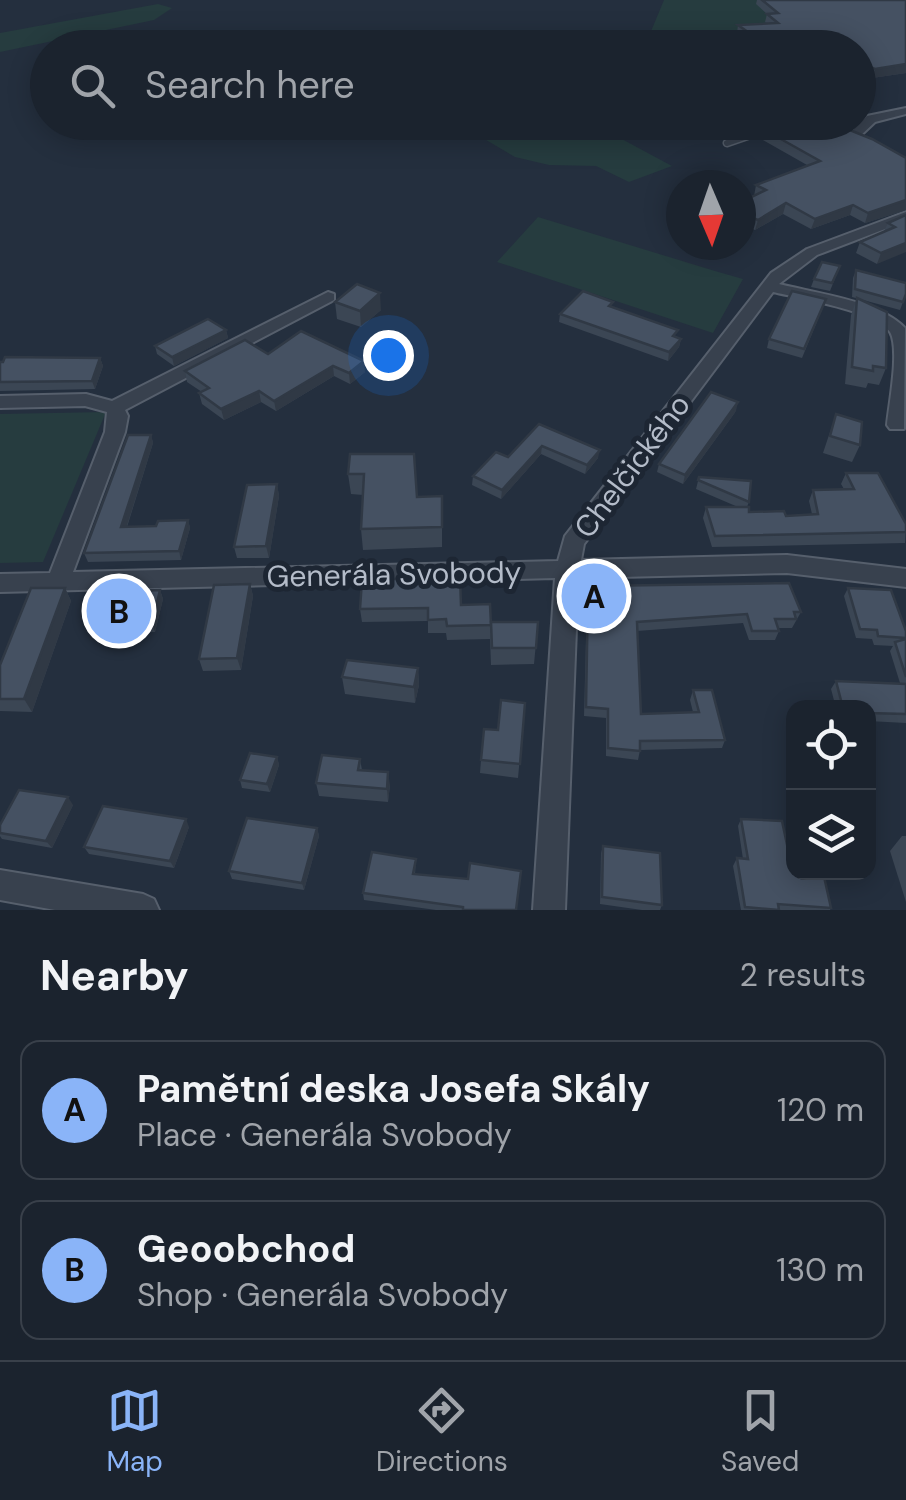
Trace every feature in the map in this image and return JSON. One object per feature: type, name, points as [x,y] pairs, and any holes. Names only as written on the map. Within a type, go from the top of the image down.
[{"type":"street","points":[[876,118],[906,112]]},
{"type":"street","name":"Chelčického","points":[[549,910],[567,569],[573,542],[769,286],[802,258],[906,216]]},
{"type":"street","points":[[769,286],[877,316],[895,325],[900,339],[897,425]]},
{"type":"street","points":[[114,408],[328,298]]},
{"type":"street","points":[[0,402],[96,400],[114,408],[118,416],[58,582]]},
{"type":"street","name":"Generála Svobody","points":[[0,583],[786,564],[906,578]]},
{"type":"street","points":[[0,885],[143,910]]},
{"type":"lane","points":[[727,143],[736,140]]},
{"type":"green space","points":[[664,0],[906,0],[876,30],[652,30]]},
{"type":"green space","points":[[158,4],[172,8],[154,20],[106,30],[30,30],[30,46],[0,52],[0,33]]},
{"type":"green space","points":[[486,140],[624,140],[672,166],[629,182],[596,166],[549,165],[515,157]]},
{"type":"green space","points":[[538,217],[666,256],[666,260],[680,260],[743,279],[713,333],[497,262]]},
{"type":"green space","points":[[106,412],[43,562],[0,563],[0,414]]},
{"type":"building","points":[[762,0],[906,0],[906,64],[876,69],[876,30],[745,30],[738,25],[778,23],[767,14],[778,13]]},
{"type":"building","points":[[783,140],[874,140],[906,158],[906,200],[868,213],[853,205],[815,219],[786,203],[758,220],[756,195],[766,190],[756,185],[820,161]]},
{"type":"building","points":[[906,215],[906,243],[881,253],[860,242],[895,227],[888,223]]},
{"type":"building","points":[[822,262],[840,266],[832,283],[814,279]]},
{"type":"building","points":[[856,270],[906,283],[903,302],[855,289]]},
{"type":"building","points":[[357,284],[380,293],[360,311],[335,302]]},
{"type":"building","points":[[583,291],[613,302],[609,306],[678,330],[673,336],[681,339],[669,352],[560,314]]},
{"type":"building","points":[[792,291],[826,299],[804,349],[769,339]]},
{"type":"building","points":[[857,298],[887,312],[886,368],[873,366],[873,371],[852,367]]},
{"type":"building","points":[[208,319],[226,330],[172,357],[155,346]]},
{"type":"building","points":[[301,331],[364,361],[349,373],[333,366],[274,401],[259,391],[221,409],[199,393],[209,388],[185,371],[245,340],[268,354]]},
{"type":"building","points":[[5,357],[100,358],[92,381],[0,382],[0,362]]},
{"type":"building","points":[[711,392],[738,402],[685,475],[659,464]]},
{"type":"building","points":[[836,414],[862,422],[860,445],[830,436]]},
{"type":"building","points":[[539,424],[600,450],[587,465],[542,446],[502,490],[473,476],[496,452],[508,457]]},
{"type":"building","points":[[128,435],[151,435],[121,527],[188,520],[179,551],[84,553]]},
{"type":"building","points":[[350,454],[414,454],[417,497],[442,496],[442,527],[361,529],[364,474],[348,474]]},
{"type":"building","points":[[846,473],[878,473],[906,524],[906,532],[715,536],[706,507],[749,507],[749,512],[784,511],[786,516],[818,514],[813,490],[854,489]]},
{"type":"building","points":[[699,477],[751,481],[749,502],[698,480]]},
{"type":"building","points":[[277,484],[266,546],[234,547],[247,485]]},
{"type":"building","points":[[460,577],[461,605],[490,604],[491,625],[447,626],[446,619],[428,620],[428,608],[360,609],[362,580]]},
{"type":"building","points":[[789,583],[801,612],[794,612],[796,619],[775,619],[779,631],[752,631],[747,614],[637,622],[641,714],[699,712],[693,690],[712,690],[725,740],[640,741],[640,751],[608,748],[608,709],[586,707],[588,591],[593,586]]},
{"type":"building","points":[[250,584],[237,658],[199,659],[214,585]]},
{"type":"building","points":[[31,588],[65,588],[24,699],[0,699],[0,665]]},
{"type":"building","points":[[848,588],[891,590],[906,638],[878,636],[877,630],[860,629]]},
{"type":"building","points":[[160,590],[152,624],[97,625],[107,592]]},
{"type":"building","points":[[491,622],[538,622],[536,648],[492,648]]},
{"type":"building","points":[[906,639],[906,677],[895,642]]},
{"type":"building","points":[[347,660],[418,668],[414,687],[342,677]]},
{"type":"building","points":[[836,681],[906,684],[906,714],[876,713],[876,700],[841,700]]},
{"type":"building","points":[[501,700],[525,703],[520,764],[481,760],[484,729],[498,730]]},
{"type":"building","points":[[250,753],[277,757],[267,784],[240,780]]},
{"type":"building","points":[[322,755],[360,759],[358,770],[388,772],[387,789],[316,783]]},
{"type":"building","points":[[19,790],[68,797],[46,841],[0,833],[0,825]]},
{"type":"building","points":[[103,806],[186,819],[170,861],[84,847]]},
{"type":"building","points":[[247,818],[317,828],[302,883],[229,871]]},
{"type":"building","points":[[741,819],[782,821],[786,880],[825,880],[831,908],[778,904],[779,910],[745,907],[737,858],[748,859]]},
{"type":"building","points":[[603,846],[660,853],[662,905],[602,897]]},
{"type":"building","points":[[372,852],[416,859],[413,874],[468,879],[470,863],[521,871],[516,910],[463,910],[363,893]]},
{"type":"place","name":"Pamětní deska Josefa Skály","points":[[594,596]]},
{"type":"place","name":"Geoobchod","points":[[119,611]]}]
